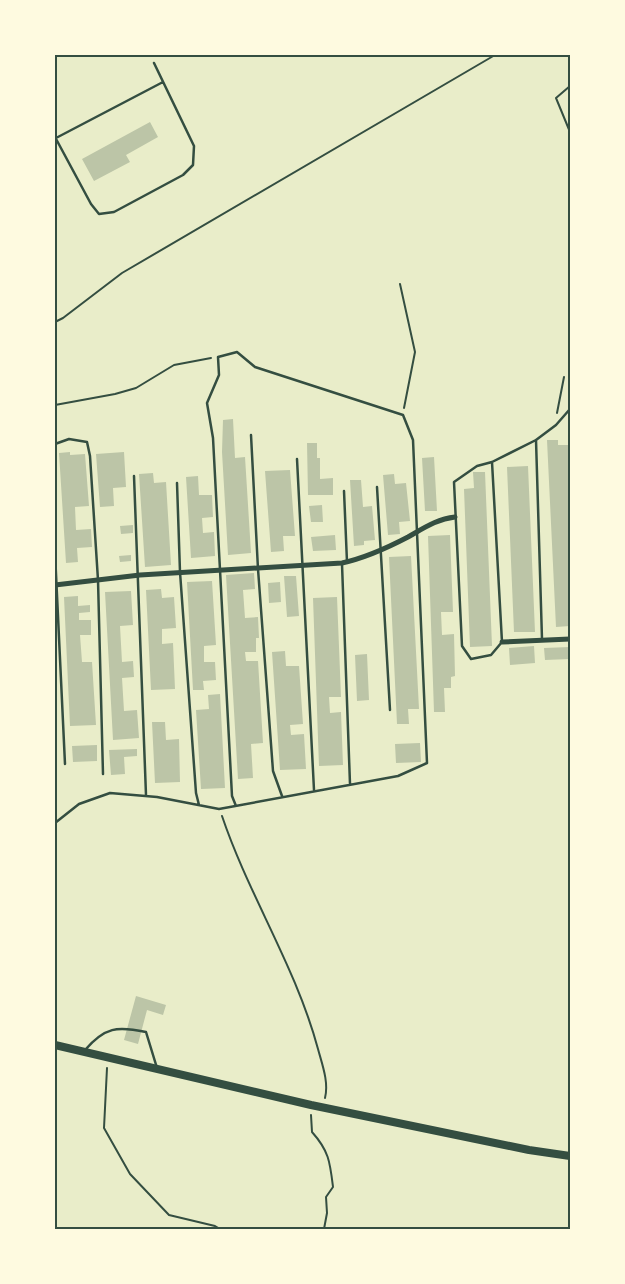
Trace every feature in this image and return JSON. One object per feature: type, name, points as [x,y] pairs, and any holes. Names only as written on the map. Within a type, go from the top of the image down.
[{"type":"main road","points":[[55,1045],[311,1105],[529,1150],[570,1156]]},
{"type":"street","points":[[56,585],[140,575],[345,562],[380,551],[440,518],[455,517]]},
{"type":"street","points":[[502,642],[570,639]]},
{"type":"lane","points":[[154,63],[194,146],[193,165],[183,175],[114,212],[99,214],[91,204],[55,138],[163,82]]},
{"type":"lane","points":[[55,823],[79,804],[110,793],[146,795],[219,809],[236,806],[282,796],[314,790],[398,776],[427,763],[427,745],[424,737],[427,724],[416,532],[413,440],[403,415],[255,366],[237,352],[218,357],[219,375],[207,403],[213,438],[232,796],[236,806]]},
{"type":"lane","points":[[492,462],[502,642],[491,655],[471,658],[462,646],[454,482],[477,466],[492,462],[536,440],[556,425],[570,410]]},
{"type":"lane","points":[[252,435],[258,569],[273,771],[282,796]]},
{"type":"lane","points":[[55,444],[69,440],[87,442],[90,456],[98,580],[104,774]]},
{"type":"lane","points":[[536,440],[542,639]]},
{"type":"lane","points":[[297,460],[314,790]]},
{"type":"lane","points":[[134,476],[140,575],[146,795]]},
{"type":"lane","points":[[177,483],[180,572],[196,793],[200,806]]},
{"type":"lane","points":[[377,488],[390,710]]},
{"type":"lane","points":[[344,491],[350,784]]},
{"type":"lane","points":[[55,552],[65,764]]},
{"type":"lane","points":[[84,1052],[98,1035],[124,1027],[146,1032],[158,1069]]},
{"type":"path","points":[[55,322],[122,273],[495,55]]},
{"type":"path","points":[[570,86],[556,98],[570,132]]},
{"type":"path","points":[[400,284],[415,352],[403,415]]},
{"type":"path","points":[[55,405],[115,394],[136,388],[174,365],[218,357]]},
{"type":"path","points":[[556,425],[558,399],[564,377]]},
{"type":"path","points":[[219,809],[229,838],[278,943],[311,1021],[324,1070],[326,1094],[322,1107]]},
{"type":"path","points":[[108,1058],[104,1128],[130,1174],[169,1215],[215,1226],[220,1229]]},
{"type":"path","points":[[311,1105],[312,1132],[323,1144],[329,1157],[333,1187],[326,1197],[327,1213],[324,1229]]},
{"type":"building","points":[[150,122],[158,137],[126,155],[130,162],[94,181],[82,159]]},
{"type":"building","points":[[233,419],[235,458],[245,457],[251,553],[228,555],[222,452],[223,420]]},
{"type":"building","points":[[547,440],[558,440],[558,445],[568,445],[570,626],[556,627]]},
{"type":"building","points":[[307,443],[317,443],[317,458],[320,458],[320,479],[333,478],[333,495],[308,495]]},
{"type":"building","points":[[70,452],[70,455],[85,454],[89,506],[75,507],[76,530],[91,529],[92,547],[77,548],[78,562],[66,563],[59,453]]},
{"type":"building","points":[[124,452],[126,487],[113,488],[114,506],[100,507],[96,454]]},
{"type":"building","points":[[434,457],[437,511],[425,511],[422,458]]},
{"type":"building","points":[[528,466],[535,632],[514,632],[507,467]]},
{"type":"building","points":[[290,470],[295,536],[283,536],[284,551],[271,552],[265,471]]},
{"type":"building","points":[[473,472],[485,472],[492,646],[470,647],[464,489],[474,488]]},
{"type":"building","points":[[153,473],[154,483],[166,482],[171,565],[145,567],[139,474]]},
{"type":"building","points":[[394,474],[395,484],[406,483],[410,521],[399,522],[400,534],[388,535],[383,475]]},
{"type":"building","points":[[198,476],[199,495],[212,495],[213,517],[202,518],[203,533],[214,532],[215,556],[191,558],[186,477]]},
{"type":"building","points":[[350,480],[361,480],[363,507],[372,506],[375,540],[364,541],[364,545],[354,546]]},
{"type":"building","points":[[322,505],[323,522],[311,522],[309,506]]},
{"type":"building","points":[[133,525],[133,533],[121,534],[120,526]]},
{"type":"building","points":[[335,535],[336,550],[313,551],[311,537]]},
{"type":"building","points":[[450,535],[453,612],[441,612],[442,635],[454,634],[455,676],[451,677],[451,688],[444,688],[445,712],[434,712],[428,536]]},
{"type":"building","points":[[131,555],[131,561],[120,562],[119,556]]},
{"type":"building","points":[[411,556],[419,709],[408,709],[409,724],[397,724],[389,557]]},
{"type":"building","points":[[254,573],[255,589],[243,590],[245,618],[258,617],[259,638],[256,638],[256,652],[245,652],[246,661],[258,661],[263,743],[251,744],[253,778],[238,779],[226,575]]},
{"type":"building","points":[[284,576],[296,576],[299,616],[287,617]]},
{"type":"building","points":[[212,581],[216,645],[204,646],[204,662],[215,662],[216,680],[203,681],[204,690],[193,690],[187,582]]},
{"type":"building","points":[[280,582],[281,602],[269,603],[268,583]]},
{"type":"building","points":[[161,589],[162,598],[174,597],[176,628],[162,629],[162,644],[173,643],[175,689],[151,690],[146,590]]},
{"type":"building","points":[[131,591],[133,625],[120,626],[122,662],[133,661],[134,677],[122,678],[124,711],[137,710],[139,738],[113,740],[105,592]]},
{"type":"building","points":[[78,596],[78,606],[90,605],[90,612],[79,613],[79,620],[91,620],[91,635],[80,635],[82,662],[92,662],[96,725],[70,726],[64,597]]},
{"type":"building","points":[[337,597],[341,697],[329,697],[330,713],[341,712],[343,765],[319,766],[313,598]]},
{"type":"building","points":[[534,646],[535,663],[510,665],[509,648]]},
{"type":"building","points":[[570,647],[570,659],[545,660],[544,648]]},
{"type":"building","points":[[285,651],[286,666],[299,666],[303,724],[290,725],[291,735],[304,734],[306,769],[280,770],[272,652]]},
{"type":"building","points":[[367,654],[369,700],[357,701],[355,655]]},
{"type":"building","points":[[220,694],[225,788],[201,789],[196,710],[209,709],[208,695]]},
{"type":"building","points":[[152,722],[165,722],[166,740],[179,739],[180,782],[155,783]]},
{"type":"building","points":[[420,743],[421,762],[396,763],[395,744]]},
{"type":"building","points":[[97,745],[97,761],[73,762],[72,746]]},
{"type":"building","points":[[137,749],[137,756],[124,757],[125,774],[111,775],[109,750]]},
{"type":"building","points":[[136,996],[166,1005],[163,1015],[147,1010],[138,1044],[124,1040]]}]
